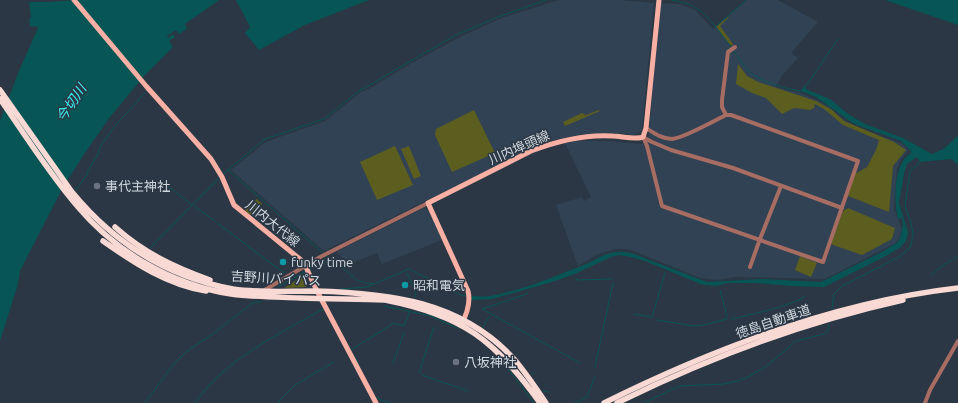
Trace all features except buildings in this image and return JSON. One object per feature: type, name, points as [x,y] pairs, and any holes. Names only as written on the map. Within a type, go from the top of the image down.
[{"type":"highway","name":"吉野川バイパス","points":[[0,90],[72,192],[94,217],[119,239],[142,255],[186,276],[219,289],[255,297],[385,300],[406,304],[462,322],[498,352],[518,374],[540,403]]},
{"type":"highway","name":"吉野川バイパス","points":[[0,99],[68,195],[90,220],[115,243],[132,255],[156,268],[186,276]]},
{"type":"highway","points":[[103,241],[140,265],[171,281],[194,290],[207,292],[219,289],[211,280],[186,276],[174,266],[131,240],[115,226]]},
{"type":"highway","name":"吉野川バイパス","points":[[219,289],[317,291],[387,295],[437,308],[487,335],[513,359],[527,375],[546,403]]},
{"type":"highway","name":"徳島自動車道","points":[[604,403],[668,373],[723,350],[806,320],[884,300],[958,289]]},
{"type":"highway","name":"徳島自動車道","points":[[617,403],[677,375],[725,355],[808,326],[886,304],[958,289]]},
{"type":"main road","name":"川内大代線","points":[[74,0],[143,82],[207,154],[222,176],[234,205],[301,260],[376,403]]},
{"type":"main road","points":[[643,137],[646,128],[659,0]]},
{"type":"main road","name":"川内埠頭線","points":[[428,203],[531,151],[546,146],[593,136],[610,135],[638,138],[643,137]]},
{"type":"main road","points":[[428,203],[461,275],[469,298],[462,322]]},
{"type":"street","points":[[726,114],[722,107],[722,100],[728,52],[735,47]]},
{"type":"street","points":[[643,137],[647,146],[662,206],[823,262],[858,161],[726,114],[691,132],[672,139],[658,136],[646,128]]},
{"type":"street","points":[[643,137],[670,150],[733,168],[842,208]]},
{"type":"street","points":[[750,267],[781,186]]},
{"type":"street","points":[[255,297],[307,269],[322,256],[428,203]]},
{"type":"street","points":[[925,403],[930,390],[958,341]]},
{"type":"shaded area","points":[[559,0],[620,0],[654,3],[642,130],[635,135],[617,133],[582,134],[543,143],[324,251],[231,170],[266,142],[325,121],[361,92],[369,89],[410,64],[462,36],[502,18]]},
{"type":"shaded area","points":[[747,0],[778,0],[818,22],[791,53],[798,58],[781,77],[776,87],[800,93],[817,100],[829,107],[844,120],[859,128],[901,143],[906,147],[908,151],[901,159],[897,169],[895,194],[894,209],[902,229],[899,239],[894,244],[825,279],[735,277],[718,280],[700,278],[631,250],[624,249],[615,249],[598,254],[578,266],[556,205],[582,197],[584,201],[591,197],[565,143],[579,141],[611,141],[641,144],[648,142],[660,3],[680,4],[695,10],[713,29]]},
{"type":"shaded area","points":[[728,17],[720,26],[733,44],[731,46],[716,27]]},
{"type":"shaded area","points":[[738,64],[747,76],[758,82],[816,101],[832,110],[844,121],[894,142],[906,150],[893,166],[889,212],[848,196],[855,174],[867,167],[876,150],[879,140],[843,125],[824,109],[815,104],[814,108],[810,110],[794,108],[782,114],[766,98],[752,93],[736,84]]},
{"type":"shaded area","points":[[474,110],[495,153],[452,172],[435,135],[436,129]]},
{"type":"shaded area","points":[[599,110],[600,111],[565,126],[563,122],[582,113],[586,115]]},
{"type":"shaded area","points":[[395,146],[413,185],[377,200],[360,162]]},
{"type":"shaded area","points":[[409,146],[421,176],[414,179],[401,149]]},
{"type":"shaded area","points":[[257,199],[262,204],[250,215],[245,210]]},
{"type":"shaded area","points":[[424,208],[428,210],[442,240],[382,264],[377,253],[350,264],[336,252]]},
{"type":"shaded area","points":[[848,208],[895,228],[892,239],[862,255],[833,245],[831,243],[843,211]]},
{"type":"shaded area","points":[[800,256],[817,263],[811,277],[795,270]]},
{"type":"shaded area","points":[[305,275],[307,284],[306,287],[284,288]]},
{"type":"water","name":"今切川","points":[[78,0],[219,0],[185,24],[187,29],[179,34],[176,30],[167,36],[168,38],[173,34],[175,37],[169,41],[173,47],[145,75],[110,117],[63,187],[20,271],[18,284],[0,341],[0,121],[18,73],[38,27],[30,26],[29,19],[31,17],[29,2]]},
{"type":"water","points":[[236,0],[369,0],[305,25],[259,50],[245,33],[250,27]]},
{"type":"water","points":[[885,0],[958,0],[958,25]]},
{"type":"water","points":[[805,85],[806,89],[830,99],[848,114],[865,124],[903,138],[932,154],[945,148],[958,135],[958,165],[951,159],[920,162],[917,157],[907,164],[899,203],[908,232],[906,241],[901,247],[824,287],[756,283],[728,283],[716,286],[703,285],[645,261],[619,255],[552,282],[492,299],[472,300],[472,296],[490,296],[534,284],[584,265],[604,255],[617,252],[634,254],[707,282],[762,279],[821,282],[882,252],[898,242],[903,225],[902,218],[898,219],[897,213],[895,197],[896,181],[903,161],[912,152],[901,141],[854,124],[816,97],[801,91]]},
{"type":"waterway","points":[[222,175],[265,139],[324,119],[359,91],[456,35],[498,17],[546,0]]},
{"type":"waterway","points":[[672,0],[688,4],[701,11],[732,48]]},
{"type":"waterway","points":[[715,27],[746,0]]},
{"type":"waterway","points":[[806,86],[838,39]]},
{"type":"waterway","points":[[733,51],[754,75],[782,87],[802,91]]},
{"type":"waterway","points":[[76,190],[87,175],[100,147],[114,127],[145,93]]},
{"type":"waterway","points":[[832,308],[834,294],[842,286],[901,256],[911,246],[913,234],[905,206],[910,171],[921,161]]},
{"type":"waterway","points":[[228,170],[323,253]]},
{"type":"waterway","points":[[150,248],[220,177]]},
{"type":"waterway","points":[[159,179],[192,205]]},
{"type":"waterway","points":[[194,206],[215,221]]},
{"type":"waterway","points":[[217,223],[284,273]]},
{"type":"waterway","points":[[326,256],[358,281],[373,284]]},
{"type":"waterway","points":[[931,275],[958,256]]},
{"type":"waterway","points":[[310,269],[331,259]]},
{"type":"waterway","points":[[341,289],[367,287],[409,269],[461,295],[466,296]]},
{"type":"waterway","points":[[278,287],[306,271]]},
{"type":"waterway","points":[[407,273],[416,293],[415,297]]},
{"type":"waterway","points":[[634,314],[652,317],[665,273]]},
{"type":"waterway","points":[[576,278],[577,280],[612,279]]},
{"type":"waterway","points":[[595,367],[613,283]]},
{"type":"waterway","points":[[720,290],[727,317]]},
{"type":"waterway","points":[[527,292],[527,294],[482,309],[580,363]]},
{"type":"waterway","points":[[731,319],[792,303],[805,296]]},
{"type":"waterway","points":[[145,403],[173,365],[187,351],[214,333],[251,304],[261,302]]},
{"type":"waterway","points":[[384,306],[431,316],[457,328]]},
{"type":"waterway","points":[[195,403],[207,387],[221,373],[253,349],[323,309]]},
{"type":"waterway","points":[[351,350],[394,323],[404,326],[410,311]]},
{"type":"waterway","points":[[483,327],[489,317]]},
{"type":"waterway","points":[[657,320],[694,326],[727,319]]},
{"type":"waterway","points":[[644,403],[679,386],[724,384],[738,381],[750,376],[767,366],[796,341],[824,334],[828,331],[829,324]]},
{"type":"waterway","points":[[419,373],[434,327]]},
{"type":"waterway","points":[[393,363],[404,333]]},
{"type":"waterway","points":[[355,357],[359,365]]},
{"type":"waterway","points":[[277,403],[295,385],[334,362]]},
{"type":"waterway","points":[[505,365],[534,403]]},
{"type":"waterway","points":[[422,375],[468,391]]},
{"type":"waterway","points":[[575,403],[587,397],[595,376]]},
{"type":"waterway","points":[[543,391],[549,392]]},
{"type":"waterway","points":[[376,398],[390,403]]},
{"type":"place","name":"事代主神社","points":[[97,186]]},
{"type":"place","name":"funky time","points":[[283,262]]},
{"type":"place","name":"昭和電気","points":[[405,285]]},
{"type":"place","name":"八坂神社","points":[[456,362]]}]
